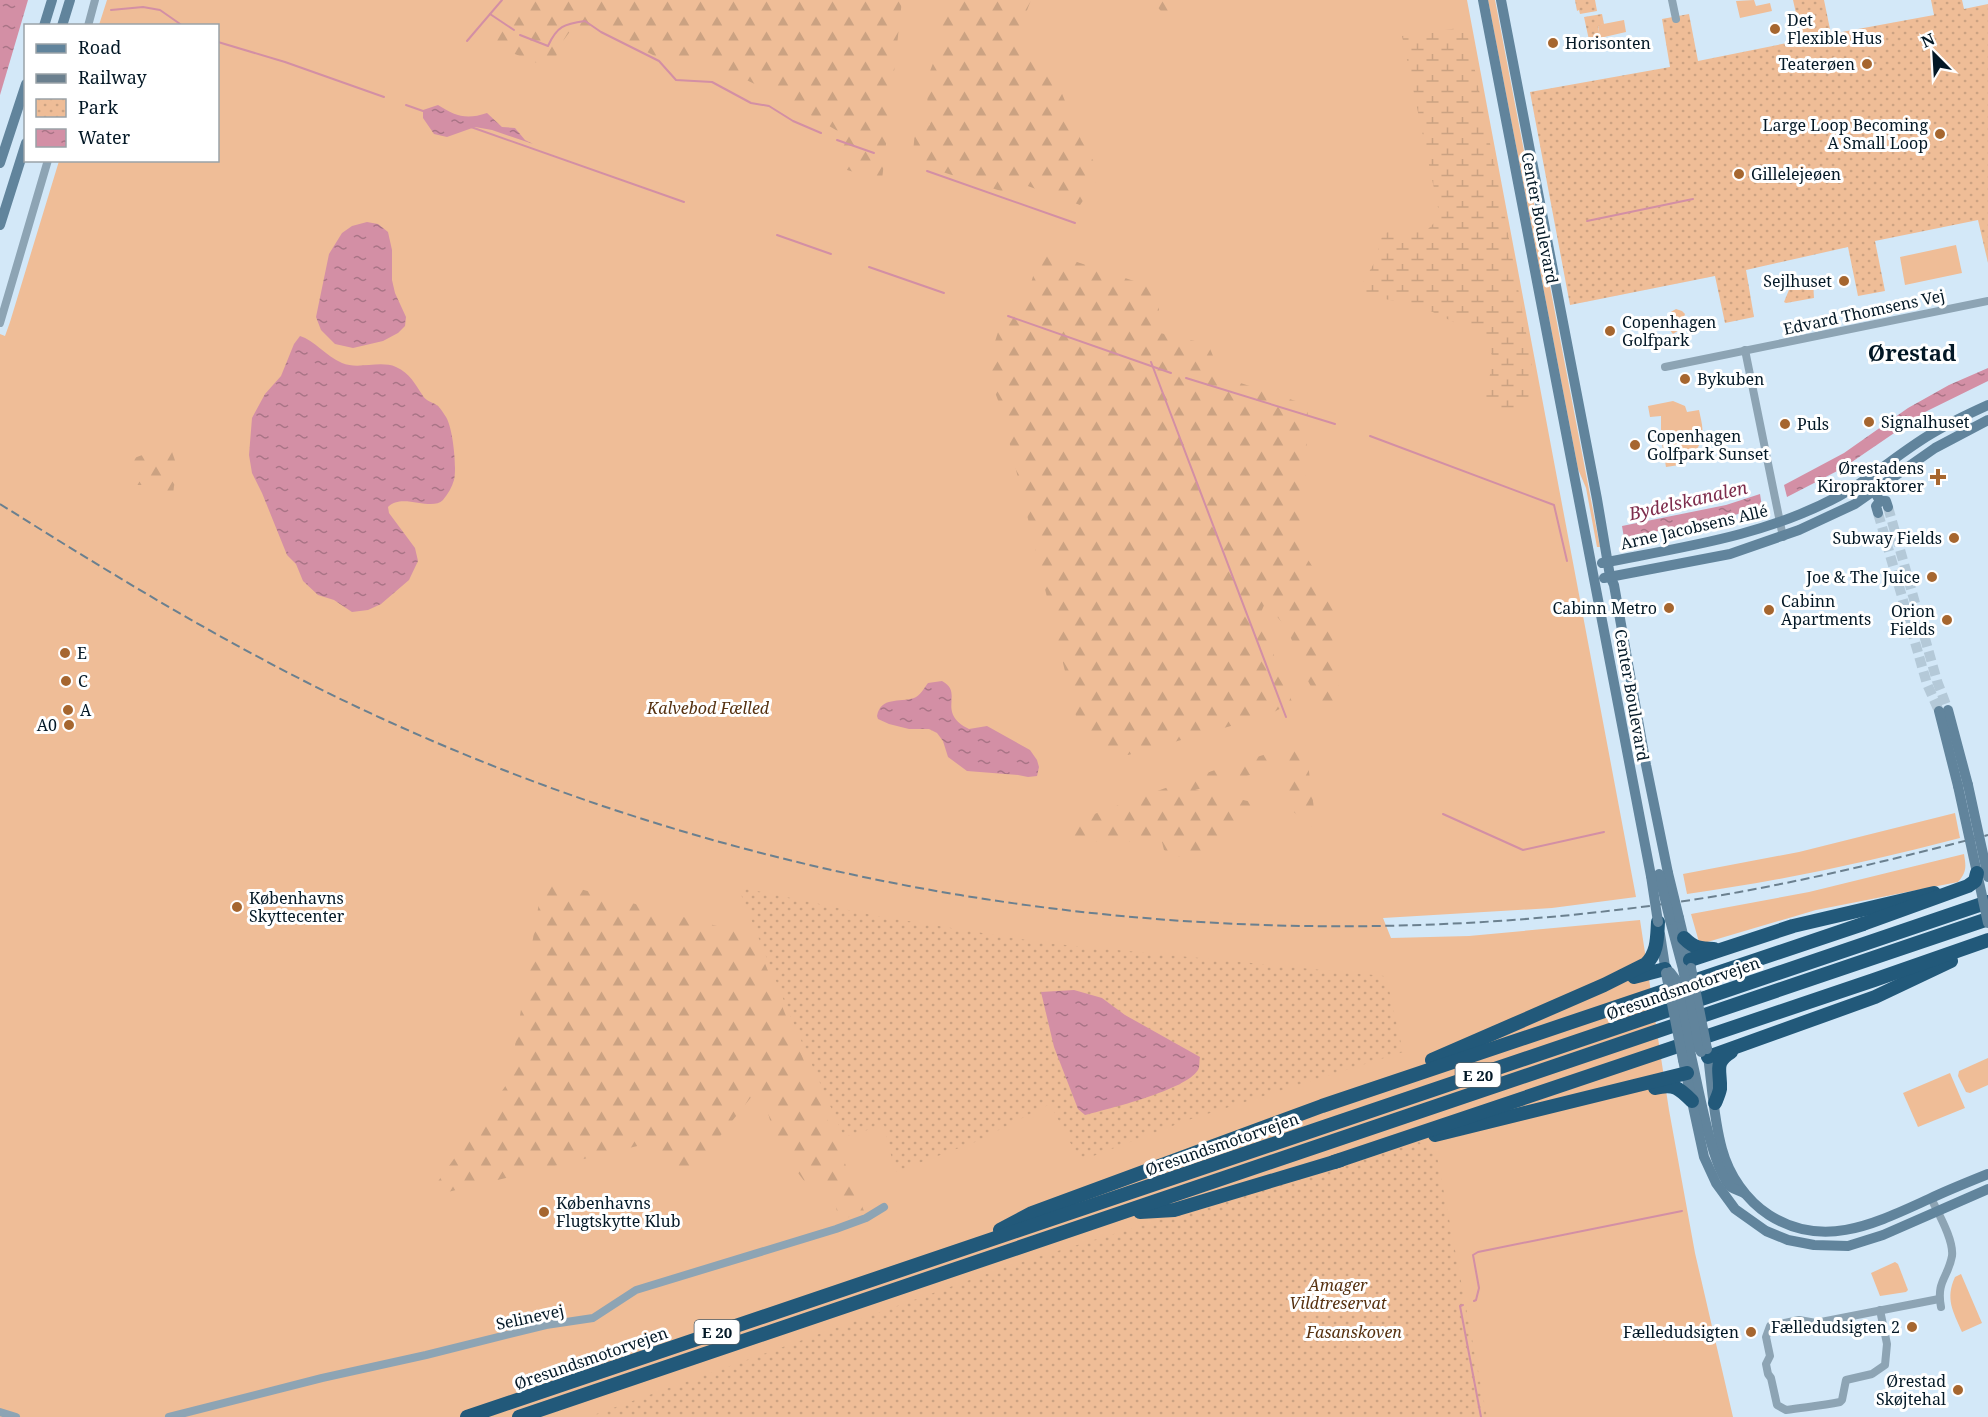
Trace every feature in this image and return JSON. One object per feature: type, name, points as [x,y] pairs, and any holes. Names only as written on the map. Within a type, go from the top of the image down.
[{"type":"highway","points":[[967,1248],[1032,1213],[1322,1106],[1863,924],[1968,886],[1984,876]]},
{"type":"highway","points":[[1686,965],[1719,950],[1793,926],[1984,876]]},
{"type":"highway","name":"Øresundsmotorvejen","points":[[467,1417],[1988,902]]},
{"type":"highway","points":[[1322,1106],[1473,1043],[1646,964],[1652,958],[1669,920]]},
{"type":"highway","name":"Øresundsmotorvejen","points":[[519,1417],[1988,921]]},
{"type":"highway","points":[[1684,938],[1692,947],[1719,950]]},
{"type":"highway","points":[[1120,1214],[1174,1210],[1334,1162],[1988,942]]},
{"type":"highway","points":[[1334,1162],[1545,1109],[1752,1042],[1875,998],[1988,942]]},
{"type":"highway","points":[[1604,985],[1667,971]]},
{"type":"highway","points":[[1715,1103],[1720,1091],[1718,1065],[1722,1058],[1729,1052],[1752,1042]]},
{"type":"highway","points":[[1545,1109],[1584,1107],[1667,1085],[1674,1086],[1692,1101]]},
{"type":"highway","points":[[528,1417],[547,1407]]},
{"type":"street","points":[[45,24],[52,0]]},
{"type":"street","points":[[63,24],[70,0]]},
{"type":"street","points":[[89,24],[95,0]]},
{"type":"street","name":"Center Boulevard","points":[[1483,0],[1642,825],[1659,874],[1669,920],[1684,938],[1696,1059],[1692,1101],[1704,1157],[1716,1183],[1735,1209],[1766,1231],[1788,1240],[1814,1245],[1848,1246],[1883,1235],[1988,1189]]},
{"type":"street","name":"Center Boulevard","points":[[1502,0],[1610,576],[1614,585],[1646,765],[1659,874],[1669,920],[1667,971],[1696,1059],[1715,1103],[1722,1150],[1731,1173],[1746,1195],[1774,1218],[1794,1227],[1819,1233],[1846,1230],[1878,1222],[1988,1174]]},
{"type":"street","points":[[1672,0],[1676,19]]},
{"type":"street","points":[[0,163],[24,90]]},
{"type":"street","points":[[0,225],[24,149]]},
{"type":"street","points":[[0,323],[47,162]]},
{"type":"street","name":"Edvard Thomsens Vej","points":[[1665,367],[1988,301]]},
{"type":"street","points":[[1745,350],[1783,537]]},
{"type":"street","name":"Arne Jacobsens Allé","points":[[1592,566],[1744,534],[1780,523],[1838,497],[1931,434],[1988,405]]},
{"type":"street","name":"Arne Jacobsens Allé","points":[[1595,580],[1730,554],[1783,537],[1855,504],[1881,500],[1935,448],[1988,420]]},
{"type":"street","points":[[1872,475],[1881,500],[1876,506],[1878,513]]},
{"type":"street","points":[[1944,710],[1984,876],[1988,921]]},
{"type":"street","points":[[1667,971],[1686,965],[1669,920]]},
{"type":"street","points":[[1696,1059],[1706,1121],[1718,1162],[1730,1186],[1746,1195]]},
{"type":"street","points":[[1880,1310],[1887,1344],[1886,1364],[1872,1374],[1846,1380],[1841,1402],[1786,1410],[1777,1405],[1772,1379],[1768,1374],[1766,1364],[1770,1356],[1766,1337],[1770,1326],[1799,1320],[1816,1323],[1880,1310],[1940,1303],[1939,1287],[1951,1261],[1952,1250],[1932,1198]]},
{"type":"street","name":"Selinevej","points":[[169,1417],[546,1325],[593,1318],[636,1290],[836,1229],[866,1218],[884,1208]]},
{"type":"street","points":[[1766,1231],[1774,1218]]},
{"type":"street","points":[[0,1412],[15,1417]]},
{"type":"green space","name":"Kalvebod Fælled","points":[[107,0],[1467,0],[1636,897],[1552,908],[1383,918],[1391,938],[1469,936],[1640,920],[1669,1110],[1695,1253],[1733,1417],[0,1417],[0,334],[5,336],[10,322],[59,162],[219,162],[219,24],[99,24]]},
{"type":"green space","points":[[517,0],[902,0],[882,180],[847,170],[841,133],[773,93],[699,57],[659,58],[597,27],[574,26],[560,45],[552,69],[483,41]]},
{"type":"green space","points":[[948,0],[1031,0],[1024,18],[1025,48],[1049,62],[1081,140],[1101,174],[1080,205],[1014,181],[1007,193],[912,162],[915,132],[930,125],[927,93],[929,74],[944,46],[942,19]]},
{"type":"green space","points":[[1155,0],[1176,0],[1173,14],[1164,15]]},
{"type":"green space","points":[[1488,0],[1495,0],[1600,547],[1597,547],[1586,488],[1578,469]]},
{"type":"green space","points":[[1575,0],[1595,0],[1597,11],[1580,14],[1579,10],[1577,11]]},
{"type":"green space","points":[[1754,0],[1756,6],[1770,3],[1772,11],[1740,18],[1736,1]]},
{"type":"green space","points":[[1793,0],[1824,0],[1831,34],[1934,15],[1931,0],[1962,0],[1964,9],[1988,4],[1988,263],[1978,220],[1875,241],[1885,291],[1858,296],[1848,247],[1746,270],[1754,317],[1725,323],[1715,276],[1570,305],[1530,92],[1670,67],[1662,19],[1689,14],[1698,61],[1802,40]]},
{"type":"green space","points":[[1602,14],[1604,24],[1598,26],[1600,38],[1596,39],[1598,47],[1588,49],[1587,40],[1589,40],[1584,17]]},
{"type":"green space","points":[[1624,20],[1626,32],[1600,38],[1598,25]]},
{"type":"green space","points":[[1466,27],[1504,211],[1533,371],[1528,401],[1514,413],[1470,397],[1488,385],[1493,358],[1485,337],[1422,307],[1362,294],[1361,286],[1377,258],[1380,239],[1390,229],[1425,232],[1440,217],[1402,36]]},
{"type":"green space","points":[[1956,245],[1962,273],[1905,285],[1900,257]]},
{"type":"green space","points":[[1041,250],[1158,289],[1160,333],[1208,344],[1222,377],[1308,405],[1303,552],[1336,603],[1332,649],[1341,696],[1322,708],[1307,679],[1287,628],[1265,603],[1259,617],[1292,702],[1274,712],[1245,722],[1128,755],[1081,737],[1001,408],[986,369],[1002,320],[1025,303]]},
{"type":"green space","points":[[1813,282],[1814,298],[1784,302],[1791,285]]},
{"type":"green space","points":[[1676,309],[1685,314],[1679,330],[1673,334],[1669,327],[1669,313]]},
{"type":"green space","points":[[1673,401],[1685,406],[1687,412],[1699,410],[1702,435],[1700,444],[1686,464],[1666,467],[1661,438],[1661,416],[1650,417],[1648,406]]},
{"type":"green space","points":[[163,446],[171,449],[179,472],[174,486],[172,504],[164,505],[161,485],[133,485],[130,460]]},
{"type":"green space","points":[[1305,742],[1317,831],[1283,803],[1287,759],[1277,760],[1265,771],[1195,790],[1262,804],[1204,857],[1175,857],[1164,850],[1161,838],[1128,842],[1061,841],[1056,828],[1212,771]]},
{"type":"green space","points":[[1955,813],[1960,838],[1824,870],[1687,894],[1683,874],[1799,852]]},
{"type":"green space","points":[[1964,854],[1965,869],[1958,882],[1816,910],[1704,943],[1699,942],[1691,914],[1809,892]]},
{"type":"green space","points":[[543,879],[754,936],[864,1211],[839,1221],[832,1188],[805,1182],[778,1147],[760,1086],[678,1189],[658,1141],[427,1197],[509,1081]]},
{"type":"green space","points":[[738,887],[877,916],[1045,943],[1384,976],[1403,1052],[1188,1120],[1080,1161],[1050,1104],[975,1142],[895,1172],[884,1125],[844,1137],[789,1013]]},
{"type":"green space","points":[[1988,1058],[1988,1085],[1970,1093],[1966,1092],[1958,1076],[1959,1071]]},
{"type":"green space","points":[[1950,1073],[1965,1108],[1918,1127],[1903,1093]]},
{"type":"green space","name":"Amager Vildtreservat","points":[[1419,1142],[1436,1151],[1487,1417],[588,1417],[1014,1264]]},
{"type":"green space","points":[[1895,1262],[1898,1264],[1908,1290],[1880,1296],[1871,1273]]},
{"type":"green space","points":[[1961,1274],[1982,1323],[1962,1332],[1950,1299],[1955,1277]]},
{"type":"water","points":[[0,0],[28,0],[0,95]]},
{"type":"water","points":[[438,105],[461,116],[487,113],[502,127],[515,128],[525,140],[533,144],[492,130],[475,127],[447,137],[434,134],[423,118],[423,110]]},
{"type":"water","points":[[367,222],[378,224],[388,232],[392,250],[392,280],[406,317],[405,326],[398,333],[383,341],[353,348],[335,344],[321,330],[316,317],[329,254],[342,233],[352,226]]},
{"type":"water","points":[[300,336],[348,365],[390,365],[401,369],[412,379],[428,401],[439,407],[451,430],[455,474],[451,488],[443,500],[431,504],[401,501],[388,507],[389,513],[415,548],[418,561],[409,580],[381,604],[368,610],[352,612],[334,600],[318,595],[303,581],[296,564],[287,555],[252,473],[249,455],[252,418],[265,394],[281,376],[294,344]]},
{"type":"water","name":"Bydelskanalen","points":[[1988,368],[1988,381],[1925,412],[1843,468],[1787,497],[1784,485],[1844,453],[1908,408],[1949,385]]},
{"type":"water","name":"Bydelskanalen","points":[[1760,494],[1762,507],[1728,517],[1624,538],[1622,526],[1726,505]]},
{"type":"water","points":[[942,681],[951,691],[952,710],[959,723],[969,729],[987,726],[1030,750],[1039,767],[1037,776],[967,771],[948,757],[943,741],[937,733],[929,729],[909,729],[878,719],[882,705],[891,701],[914,698],[928,683]]},
{"type":"water","points":[[1074,990],[1102,998],[1125,1015],[1200,1057],[1198,1070],[1179,1085],[1085,1115],[1078,1109],[1054,1047],[1041,992]]},
{"type":"waterway","points":[[467,41],[502,0]]},
{"type":"waterway","points":[[111,10],[143,7],[160,10],[180,24]]},
{"type":"waterway","points":[[490,14],[514,30]]},
{"type":"waterway","points":[[520,35],[548,46],[562,27],[585,21],[601,32],[659,61],[676,80],[712,82],[751,103],[769,106],[793,121],[821,133]]},
{"type":"waterway","points":[[219,42],[285,62],[384,97]]},
{"type":"waterway","points":[[406,105],[423,111]]},
{"type":"waterway","points":[[471,127],[684,202]]},
{"type":"waterway","points":[[837,140],[874,153]]},
{"type":"waterway","points":[[927,171],[1075,223]]},
{"type":"waterway","points":[[1587,221],[1693,199]]},
{"type":"waterway","points":[[777,235],[831,254]]},
{"type":"waterway","points":[[869,267],[944,293]]},
{"type":"waterway","points":[[1008,316],[1171,373]]},
{"type":"waterway","points":[[1151,362],[1286,717]]},
{"type":"waterway","points":[[1186,378],[1335,424]]},
{"type":"waterway","points":[[1370,436],[1554,505],[1567,561]]},
{"type":"waterway","points":[[1443,814],[1523,850],[1604,832]]},
{"type":"waterway","points":[[1474,1301],[1479,1288],[1473,1255],[1478,1252],[1682,1211]]},
{"type":"waterway","points":[[1463,1305],[1460,1306],[1481,1417]]},
{"type":"tunnel","points":[[1888,507],[1937,681],[1948,710]]},
{"type":"tunnel","points":[[1878,513],[1927,684],[1939,711]]},
{"type":"railway","points":[[0,504],[140,590],[284,671],[383,719],[536,782],[692,834],[852,874],[1014,903],[1177,921],[1342,926],[1506,920],[1671,903],[1751,890],[1988,835]]},
{"type":"place","name":"Det Flexible Hus","points":[[1775,29]]},
{"type":"place","name":"Horisonten","points":[[1553,43]]},
{"type":"place","name":"Teaterøen","points":[[1867,64]]},
{"type":"place","name":"Large Loop Becoming A Small Loop","points":[[1940,134]]},
{"type":"place","name":"Gillelejeøen","points":[[1739,174]]},
{"type":"place","name":"Sejlhuset","points":[[1844,281]]},
{"type":"place","name":"Copenhagen Golfpark","points":[[1610,331]]},
{"type":"place","name":"Bykuben","points":[[1685,379]]},
{"type":"place","name":"Signalhuset","points":[[1869,422]]},
{"type":"place","name":"Puls","points":[[1785,424]]},
{"type":"place","name":"Copenhagen Golfpark Sunset","points":[[1635,445]]},
{"type":"place","name":"Ørestadens Kiropraktorer","points":[[1938,477]]},
{"type":"place","name":"Subway Fields","points":[[1954,538]]},
{"type":"place","name":"Joe & The Juice","points":[[1932,577]]},
{"type":"place","name":"Cabinn Metro","points":[[1669,608]]},
{"type":"place","name":"Cabinn Apartments","points":[[1769,610]]},
{"type":"place","name":"Orion Fields","points":[[1947,620]]},
{"type":"place","name":"E","points":[[65,653]]},
{"type":"place","name":"C","points":[[66,681]]},
{"type":"place","name":"A","points":[[68,710]]},
{"type":"place","name":"A0","points":[[69,725]]},
{"type":"place","name":"Københavns Skyttecenter","points":[[237,907]]},
{"type":"place","name":"Københavns Flugtskytte Klub","points":[[544,1212]]},
{"type":"place","name":"Fælledudsigten 2","points":[[1912,1327]]},
{"type":"place","name":"Fælledudsigten","points":[[1751,1332]]},
{"type":"place","name":"Ørestad Skøjtehal","points":[[1958,1390]]},
{"type":"district","name":"Ørestad","points":[[1912,352]]},
{"type":"park label","name":"Fasanskoven","points":[[1354,1332]]}]
